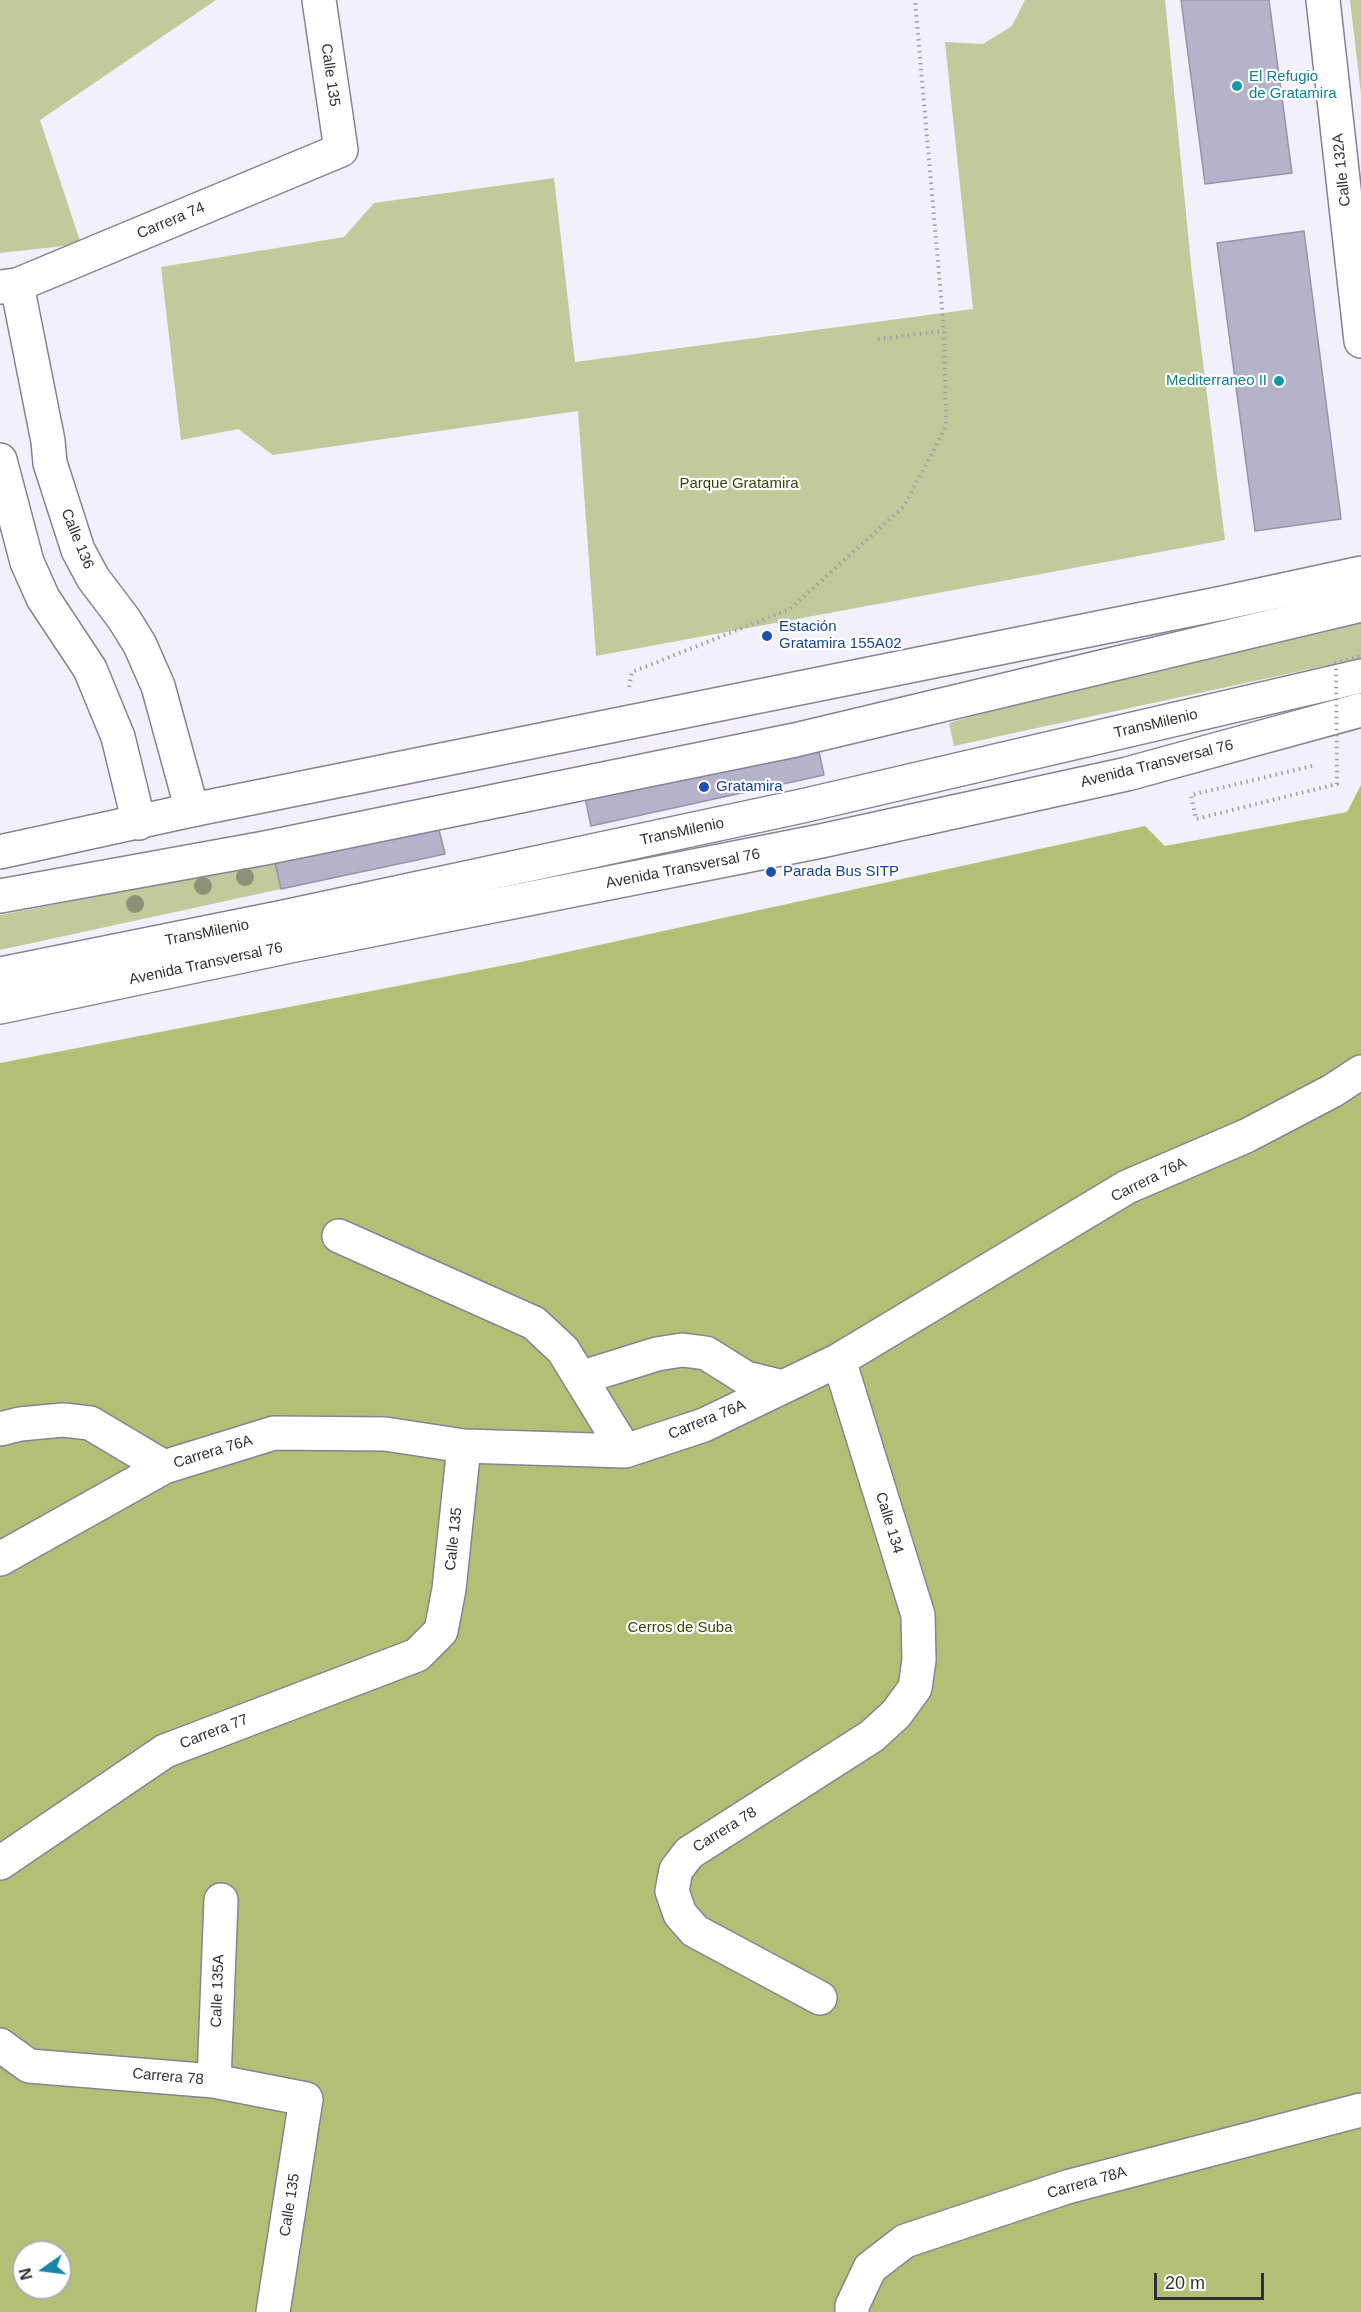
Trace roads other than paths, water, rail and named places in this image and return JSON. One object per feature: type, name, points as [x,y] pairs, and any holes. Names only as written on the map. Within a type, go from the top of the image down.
[{"type":"street","name":"Calle 135","points":[[319,0],[341,150]]},
{"type":"street","name":"Calle 132A","points":[[1323,0],[1361,341]]},
{"type":"street","name":"Carrera 74","points":[[8,286],[341,150]]},
{"type":"street","name":"Calle 136","points":[[8,286],[48,441],[50,463],[78,549],[93,578],[124,619],[140,645],[158,686],[192,810]]},
{"type":"street","points":[[50,463],[1,465],[27,562],[43,598],[90,669],[114,726],[139,823]]},
{"type":"street","points":[[0,852],[192,810],[1223,603],[1361,573]]},
{"type":"street","points":[[0,896],[265,848],[795,740],[1361,605]]},
{"type":"street","name":"TransMilenio","points":[[0,974],[307,912],[802,806],[1361,676]]},
{"type":"street","name":"Avenida Transversal 76","points":[[0,1006],[821,841],[1126,774],[1361,710]]},
{"type":"street","name":"Carrera 76A","points":[[0,1559],[164,1467],[274,1433],[384,1434],[464,1446],[625,1451],[704,1425],[839,1360],[1127,1187],[1246,1136],[1332,1091],[1361,1072]]},
{"type":"street","points":[[339,1236],[534,1323],[563,1350],[625,1451]]},
{"type":"street","points":[[580,1378],[657,1354],[682,1350],[706,1353],[746,1378],[783,1387]]},
{"type":"street","name":"Calle 134","points":[[839,1360],[918,1615],[919,1660],[915,1688]]},
{"type":"street","points":[[0,1429],[20,1424],[63,1420],[90,1423],[164,1467]]},
{"type":"street","name":"Calle 135","points":[[441,1631],[449,1589],[464,1446]]},
{"type":"street","name":"Carrera 77","points":[[0,1863],[165,1751],[417,1655],[441,1631]]},
{"type":"street","name":"Carrera 78","points":[[820,1998],[695,1931],[680,1914],[672,1891],[676,1870],[689,1853],[872,1736],[896,1714],[915,1688]]},
{"type":"street","name":"Calle 135A","points":[[214,2081],[221,1900]]},
{"type":"street","name":"Carrera 78","points":[[0,2045],[29,2066],[214,2081],[306,2099]]},
{"type":"street","name":"Calle 135","points":[[273,2312],[306,2099]]},
{"type":"street","name":"Carrera 78A","points":[[852,2312],[852,2306],[870,2268],[905,2241],[1067,2187],[1361,2110]]},
{"type":"place","name":"El Refugio de Gratamira","points":[[1237,86]]},
{"type":"place","name":"Mediterraneo II","points":[[1279,381]]},
{"type":"place","name":"Estación Gratamira 155A02","points":[[767,636]]},
{"type":"place","name":"Gratamira","points":[[704,787]]},
{"type":"place","name":"Parada Bus SITP","points":[[771,872]]},
{"type":"park label","name":"Parque Gratamira","points":[[739,484]]},
{"type":"park label","name":"Cerros de Suba","points":[[680,1628]]}]
